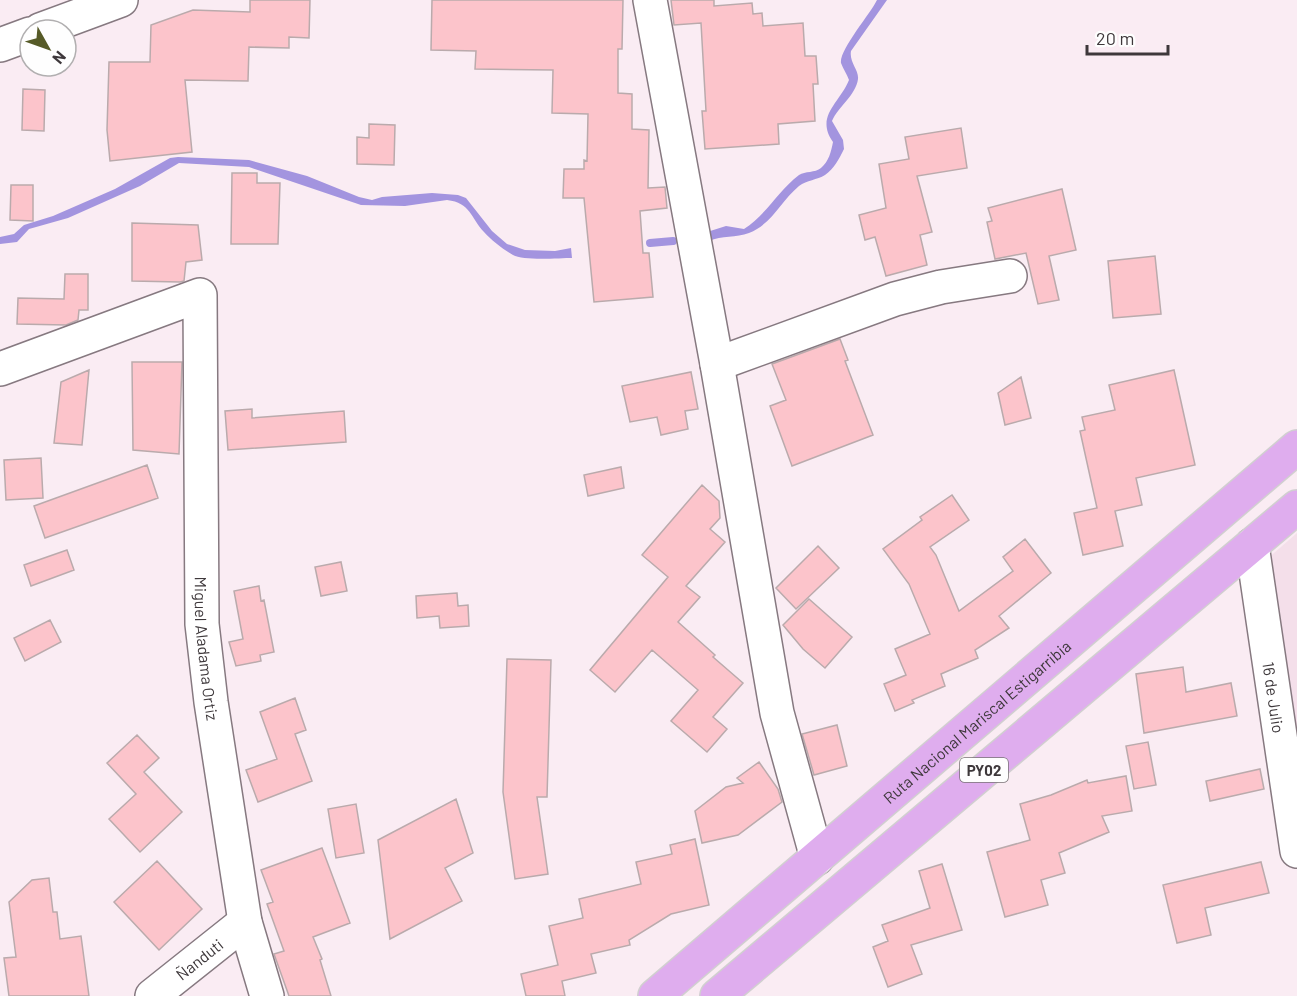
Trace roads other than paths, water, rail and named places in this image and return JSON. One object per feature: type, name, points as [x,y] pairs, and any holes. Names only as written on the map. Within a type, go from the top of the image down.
[{"type":"highway","name":"Ruta Nacional Mariscal Estigarribia","points":[[655,996],[1297,447]]},
{"type":"highway","name":"PY02","points":[[717,996],[1297,507]]},
{"type":"street","points":[[72,18],[121,0]]},
{"type":"street","points":[[650,0],[717,364],[777,713],[817,858]]},
{"type":"street","points":[[0,45],[18,38]]},
{"type":"street","points":[[717,364],[895,299],[941,287],[1010,276]]},
{"type":"street","name":"Miguel Aladama Ortiz","points":[[0,369],[200,295],[202,624],[211,702],[245,922],[267,996]]},
{"type":"street","name":"16 de Julio","points":[[1252,545],[1297,851]]},
{"type":"street","name":"Ñanduti","points":[[152,996],[245,922]]},
{"type":"waterway","points":[[650,243],[673,241]]}]
